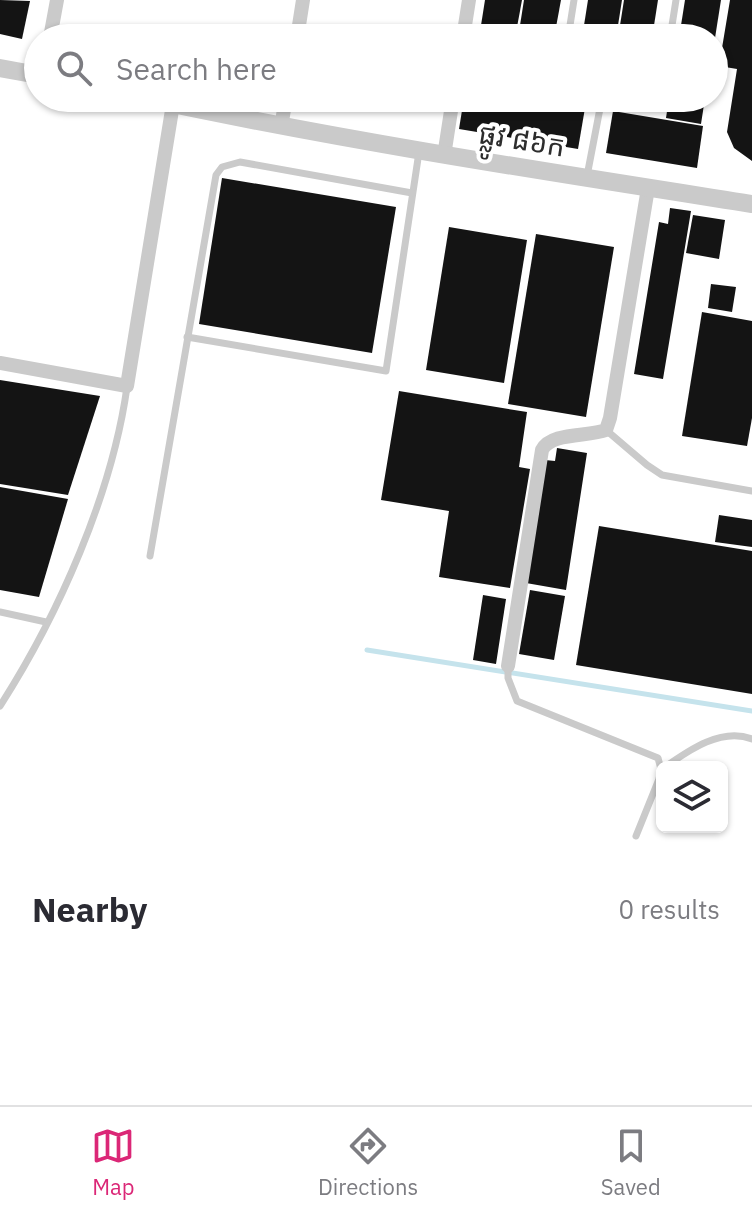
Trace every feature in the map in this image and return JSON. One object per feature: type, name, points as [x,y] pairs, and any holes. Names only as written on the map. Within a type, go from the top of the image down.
[{"type":"street","points":[[53,24],[57,0]]},
{"type":"street","points":[[299,24],[303,0]]},
{"type":"street","points":[[465,24],[469,0]]},
{"type":"street","points":[[0,68],[24,72]]},
{"type":"street","points":[[0,363],[127,386],[172,112]]},
{"type":"street","name":"ផ្លូវ ៨៦ក","points":[[211,112],[419,152],[752,204]]},
{"type":"street","points":[[281,127],[284,112]]},
{"type":"street","points":[[444,156],[451,112]]},
{"type":"street","points":[[508,672],[542,450],[545,443],[552,440],[588,436],[606,430],[648,188]]},
{"type":"lane","points":[[570,24],[574,0]]},
{"type":"lane","points":[[672,24],[676,0]]},
{"type":"lane","points":[[586,178],[599,112]]},
{"type":"lane","points":[[187,337],[386,371],[419,152]]},
{"type":"lane","points":[[150,556],[216,175],[222,167],[240,162],[412,193]]},
{"type":"lane","points":[[0,706],[61,595],[107,480],[121,426],[127,386]]},
{"type":"lane","points":[[606,430],[662,475],[752,491]]},
{"type":"lane","points":[[0,612],[46,622]]},
{"type":"lane","points":[[508,672],[517,701],[660,761]]},
{"type":"lane","points":[[674,761],[687,752],[737,733],[752,739]]},
{"type":"lane","points":[[636,836],[656,786]]},
{"type":"building","points":[[0,0],[30,1],[22,39],[0,34]]},
{"type":"building","points":[[485,0],[522,0],[518,24],[481,24]]},
{"type":"building","points":[[524,0],[561,0],[557,24],[520,24]]},
{"type":"building","points":[[588,0],[622,0],[618,24],[584,24]]},
{"type":"building","points":[[624,0],[658,0],[654,24],[620,24]]},
{"type":"building","points":[[685,0],[721,0],[717,24],[681,24]]},
{"type":"building","points":[[730,0],[752,0],[752,161],[734,148],[727,132],[737,69],[728,68],[726,24]]},
{"type":"building","points":[[462,112],[584,112],[578,149],[459,129]]},
{"type":"building","points":[[613,112],[703,126],[697,168],[606,153]]},
{"type":"building","points":[[667,112],[703,112],[701,124],[666,118]]},
{"type":"building","points":[[222,178],[396,207],[372,353],[199,324]]},
{"type":"building","points":[[670,208],[691,211],[663,379],[634,374],[659,222],[668,224]]},
{"type":"building","points":[[693,215],[725,220],[719,259],[686,253]]},
{"type":"building","points":[[449,227],[527,240],[504,383],[426,370]]},
{"type":"building","points":[[536,234],[614,247],[586,417],[508,404]]},
{"type":"building","points":[[711,284],[736,287],[732,312],[708,308]]},
{"type":"building","points":[[702,312],[752,321],[752,418],[747,446],[682,436]]},
{"type":"building","points":[[0,380],[100,396],[68,495],[0,484]]},
{"type":"building","points":[[399,391],[527,412],[519,467],[530,469],[510,588],[439,577],[449,511],[381,500]]},
{"type":"building","points":[[557,448],[587,453],[566,590],[526,583],[545,460],[555,461]]},
{"type":"building","points":[[0,487],[68,499],[39,597],[0,590]]},
{"type":"building","points":[[719,515],[752,520],[752,547],[715,542]]},
{"type":"building","points":[[599,526],[752,551],[752,694],[576,665]]},
{"type":"building","points":[[530,590],[565,596],[554,660],[519,654]]},
{"type":"building","points":[[483,595],[506,599],[496,664],[473,660]]},
{"type":"waterway","points":[[367,650],[752,711]]}]
